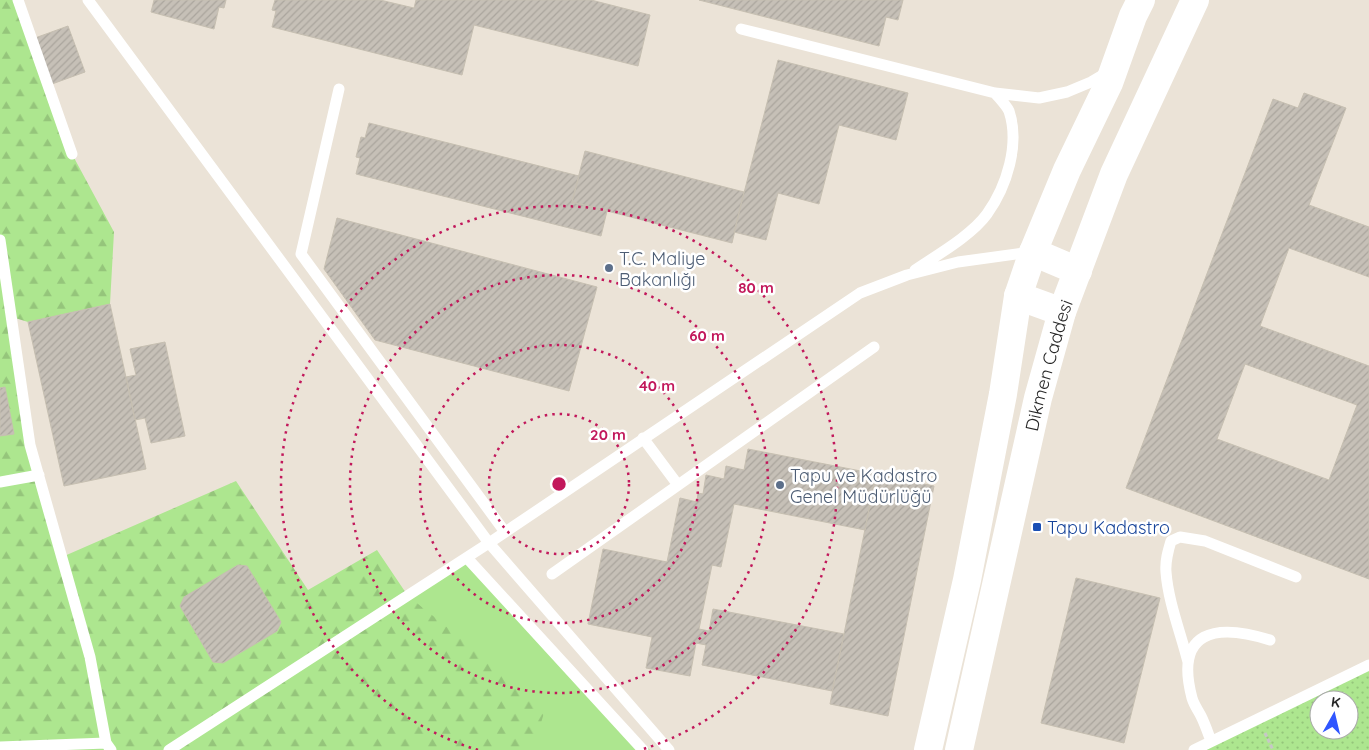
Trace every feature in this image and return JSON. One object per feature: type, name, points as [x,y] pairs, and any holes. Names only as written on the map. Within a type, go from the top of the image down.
[{"type":"main road","name":"Dikmen Caddesi","points":[[928,750],[968,580],[1003,394],[1018,296],[1033,252],[1067,170],[1109,83],[1133,16],[1141,0]]},
{"type":"main road","name":"Dikmen Caddesi","points":[[959,750],[1038,398],[1062,312],[1114,174],[1195,0]]},
{"type":"main road","points":[[1033,252],[1078,271]]},
{"type":"main road","points":[[1018,296],[1062,312]]},
{"type":"lane","points":[[18,0],[72,154]]},
{"type":"lane","points":[[88,0],[489,543],[669,750]]},
{"type":"lane","points":[[741,29],[995,93],[1039,98],[1067,92],[1091,82],[1114,68]]},
{"type":"lane","points":[[339,90],[301,254],[505,532]]},
{"type":"lane","points":[[907,275],[961,239],[987,214],[1002,187],[1010,161],[1013,134],[1008,110],[995,93]]},
{"type":"lane","points":[[0,240],[30,445],[90,656],[108,746],[0,747]]},
{"type":"lane","points":[[169,750],[467,558],[860,293],[907,275],[958,262],[1033,252]]},
{"type":"lane","points":[[552,574],[874,347]]},
{"type":"lane","points":[[643,438],[678,485]]},
{"type":"lane","points":[[0,482],[39,475]]},
{"type":"lane","points":[[1211,741],[1193,701],[1189,682],[1188,662],[1171,597],[1166,571],[1171,541],[1180,537],[1205,541],[1296,577]]},
{"type":"lane","points":[[467,558],[643,750]]},
{"type":"lane","points":[[1188,662],[1194,644],[1212,633],[1229,631],[1253,634],[1270,640]]},
{"type":"lane","points":[[1194,750],[1369,665]]},
{"type":"green space","points":[[0,0],[18,0],[72,154],[114,232],[110,304],[28,322],[12,317],[30,445],[62,557],[236,481],[308,590],[377,550],[408,596],[546,706],[533,750],[0,750]]},
{"type":"green space","points":[[467,558],[650,750],[169,750]]},
{"type":"green space","points":[[1369,665],[1369,750],[1194,750],[1309,694],[1309,740],[1359,740],[1359,690],[1318,690]]},
{"type":"building","points":[[154,0],[226,0],[224,8],[219,7],[214,29],[151,12]]},
{"type":"building","points":[[275,0],[380,0],[414,8],[416,0],[591,0],[650,15],[638,66],[474,25],[462,75],[272,27],[276,11],[272,10]]},
{"type":"building","points":[[699,0],[903,0],[898,20],[886,17],[879,46]]},
{"type":"building","points":[[68,26],[85,72],[52,84],[35,38]]},
{"type":"building","points":[[778,60],[908,93],[896,140],[839,125],[819,204],[778,193],[766,240],[734,232]]},
{"type":"building","points":[[1304,93],[1346,108],[1309,205],[1369,227],[1369,277],[1289,248],[1260,326],[1369,366],[1369,579],[1126,488],[1273,99],[1298,108]],"holes":[[[1245,364],[1357,405],[1329,480],[1217,439]]]},
{"type":"building","points":[[369,123],[579,176],[572,202],[607,211],[601,236],[356,174],[360,158],[356,157],[361,137],[365,138]]},
{"type":"building","points":[[585,151],[744,192],[732,243],[572,202]]},
{"type":"building","points":[[337,218],[597,287],[569,391],[375,340],[324,269]]},
{"type":"building","points":[[110,304],[146,469],[64,486],[28,322]]},
{"type":"building","points":[[165,342],[185,436],[151,443],[145,418],[135,420],[126,377],[136,375],[130,349]]},
{"type":"building","points":[[5,387],[14,434],[0,436],[0,388]]},
{"type":"building","points":[[748,449],[876,474],[865,530],[734,504],[721,567],[712,565],[699,629],[709,631],[713,609],[844,634],[832,691],[702,665],[706,645],[696,643],[690,676],[646,668],[652,637],[588,624],[603,549],[667,562],[680,498],[697,502],[698,493],[703,494],[706,475],[724,479],[726,466],[744,470]]},
{"type":"building","points":[[876,474],[934,486],[888,716],[830,704]]},
{"type":"building","points":[[238,565],[247,566],[281,622],[277,631],[223,663],[213,662],[180,606],[184,597]]},
{"type":"building","points":[[1076,578],[1160,598],[1124,743],[1041,723]]},
{"type":"place","name":"T.C. Maliye Bakanlığı","points":[[609,268]]},
{"type":"place","name":"Tapu ve Kadastro Genel Müdürlüğü","points":[[780,485]]},
{"type":"place","name":"Tapu Kadastro","points":[[1037,527]]}]
